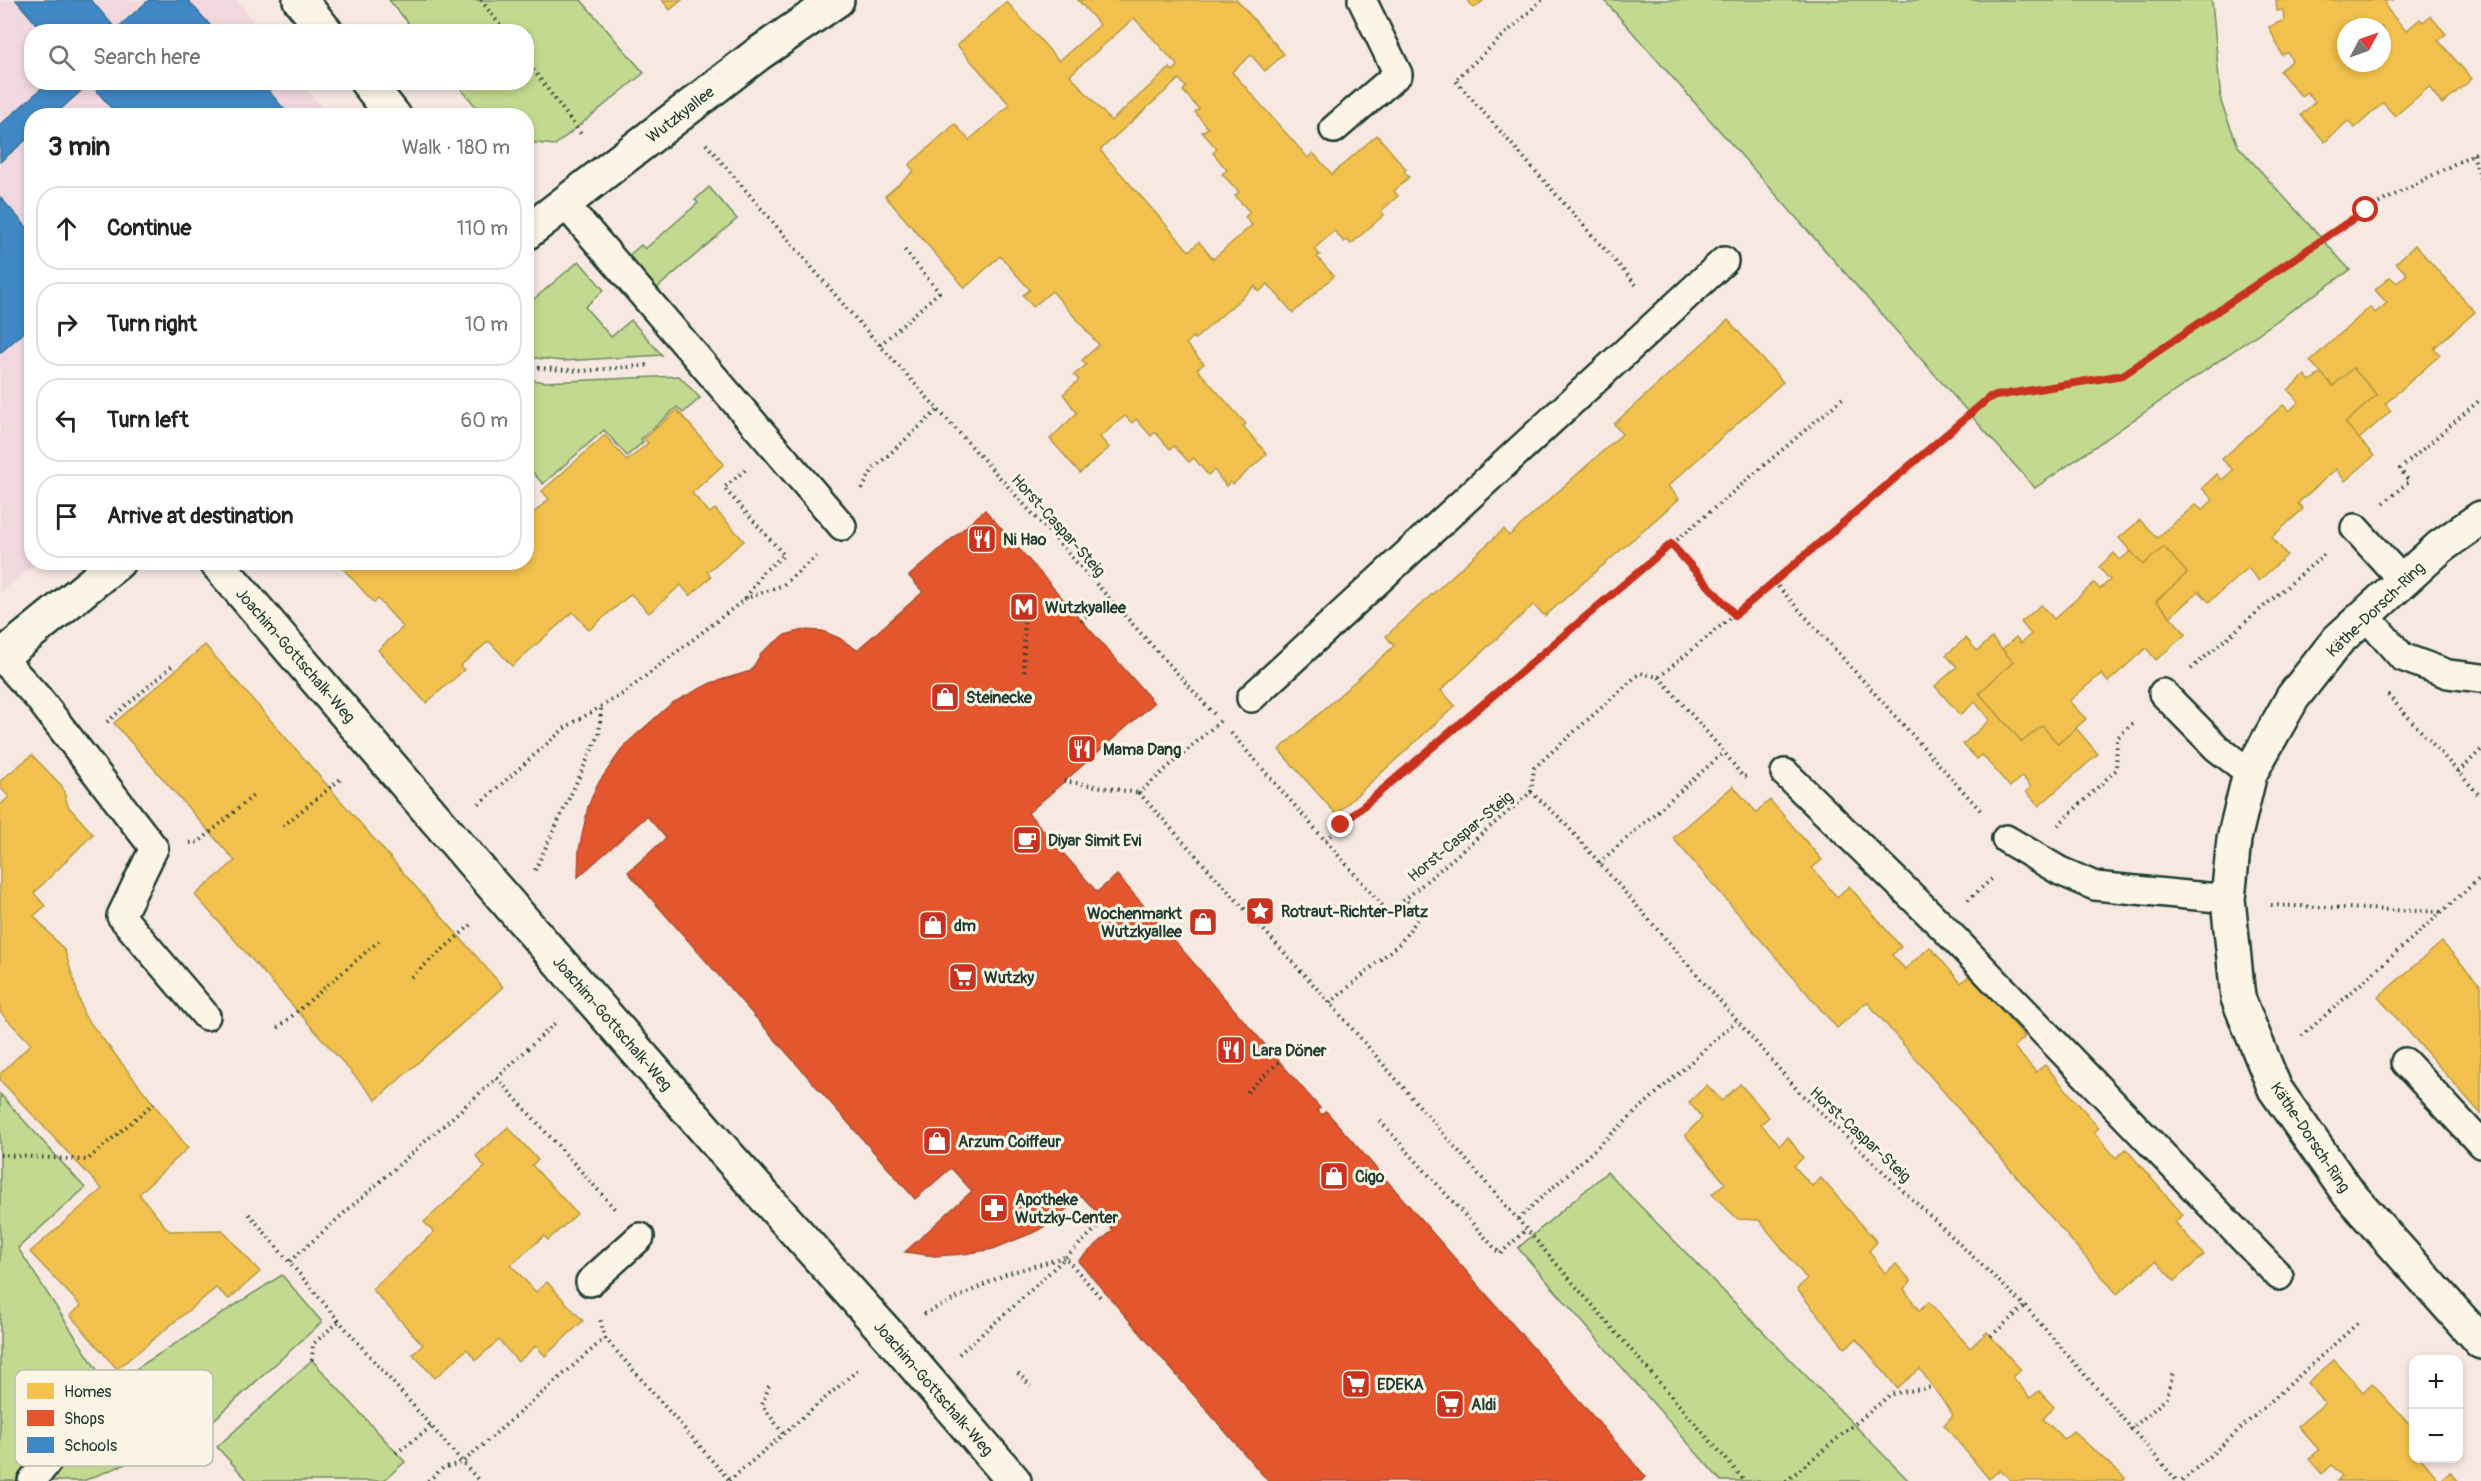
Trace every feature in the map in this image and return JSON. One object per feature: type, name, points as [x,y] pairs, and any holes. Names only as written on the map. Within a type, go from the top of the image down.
[{"type":"street","points":[[300,0],[320,24]]},
{"type":"street","name":"Wutzkyallee","points":[[534,226],[758,54],[837,0]]},
{"type":"street","points":[[373,90],[388,108]]},
{"type":"street","name":"Käthe-Dorsch-Ring","points":[[2481,518],[2440,547],[2338,640],[2293,697],[2250,772],[2234,839],[2228,899],[2238,998],[2275,1089],[2349,1194],[2481,1342]]},
{"type":"street","points":[[1,658],[108,570]]},
{"type":"street","name":"Joachim-Gottschalk-Weg","points":[[223,570],[503,898],[730,1158],[893,1340],[1014,1481]]},
{"type":"lane","points":[[1334,129],[1398,74],[1362,0]]},
{"type":"lane","points":[[564,203],[843,526]]},
{"type":"lane","points":[[1251,698],[1724,261]]},
{"type":"lane","points":[[2355,528],[2403,580]]},
{"type":"lane","points":[[2365,615],[2402,657],[2448,674],[2481,678]]},
{"type":"lane","points":[[1,658],[39,699],[154,848],[121,916],[206,1016]]},
{"type":"lane","points":[[2163,693],[2217,747],[2250,772]]},
{"type":"lane","points":[[1785,773],[1943,927],[2279,1276]]},
{"type":"lane","points":[[2015,845],[2060,871],[2095,886],[2228,899]]},
{"type":"lane","points":[[2405,1062],[2481,1144]]},
{"type":"lane","points":[[590,1282],[640,1237]]},
{"type":"lane","points":[[32,1481],[44,1466]]},
{"type":"path","points":[[481,0],[499,24]]},
{"type":"path","points":[[1542,0],[1455,80],[1664,316]]},
{"type":"path","points":[[534,71],[581,134]]},
{"type":"path","name":"Horst-Caspar-Steig","points":[[679,114],[880,345],[1220,721],[1389,913],[1532,792],[1561,819],[1800,1093],[2025,1306],[2130,1430],[2179,1481]]},
{"type":"path","points":[[1659,677],[1990,397],[2123,375],[2366,210],[2481,150]]},
{"type":"path","points":[[2473,154],[2481,182]]},
{"type":"path","points":[[880,345],[939,292],[902,247]]},
{"type":"path","points":[[534,368],[582,371],[660,364],[694,353]]},
{"type":"path","points":[[1326,840],[1844,397]]},
{"type":"path","points":[[1774,582],[2015,845],[2048,835],[2116,770],[2117,738],[2163,693],[2409,481],[2400,469],[2481,399]]},
{"type":"path","points":[[843,526],[873,468],[938,410]]},
{"type":"path","points":[[745,600],[764,572],[784,555],[724,488],[773,446]]},
{"type":"path","points":[[1671,544],[1735,615]]},
{"type":"path","points":[[476,807],[566,728],[602,708],[745,600],[783,585],[819,554]]},
{"type":"path","points":[[1081,621],[1109,598]]},
{"type":"path","points":[[1024,606],[1024,672]]},
{"type":"path","points":[[77,749],[172,666]]},
{"type":"path","points":[[1532,792],[1534,768],[1640,674],[1659,677],[1743,777]]},
{"type":"path","points":[[2383,689],[2481,797]]},
{"type":"path","points":[[534,873],[599,735],[602,708]]},
{"type":"path","points":[[1139,793],[1220,721]]},
{"type":"path","points":[[2458,772],[2481,750]]},
{"type":"path","points":[[1599,863],[1724,752]]},
{"type":"path","points":[[283,826],[343,777]]},
{"type":"path","points":[[1064,781],[1139,793],[1330,1003],[1745,1481]]},
{"type":"path","points":[[154,848],[199,842],[255,794]]},
{"type":"path","points":[[1969,900],[1995,877]]},
{"type":"path","points":[[2302,1036],[2481,877]]},
{"type":"path","points":[[1330,1003],[1409,933],[1420,916],[1405,898]]},
{"type":"path","points":[[2271,905],[2444,912]]},
{"type":"path","points":[[411,977],[472,924]]},
{"type":"path","points":[[278,1028],[380,940]]},
{"type":"path","points":[[290,1261],[497,1078],[556,1021]]},
{"type":"path","points":[[1518,1219],[1736,1021]]},
{"type":"path","points":[[1247,1092],[1279,1062]]},
{"type":"path","points":[[497,1078],[640,1237]]},
{"type":"path","points":[[0,1155],[87,1160],[154,1103]]},
{"type":"path","points":[[1380,1121],[1500,1254],[1527,1229]]},
{"type":"path","points":[[249,1214],[479,1481]]},
{"type":"path","points":[[956,1356],[1014,1306],[1104,1221]]},
{"type":"path","points":[[1065,1257],[1100,1297]]},
{"type":"path","points":[[921,1316],[1006,1274],[1065,1257]]},
{"type":"path","points":[[590,1282],[604,1338],[729,1481],[860,1368]]},
{"type":"path","points":[[1990,1336],[2025,1306]]},
{"type":"path","points":[[312,1360],[313,1344],[339,1321]]},
{"type":"path","points":[[2179,1481],[2359,1322]]},
{"type":"path","points":[[428,1481],[443,1468],[463,1462],[604,1338]]},
{"type":"path","points":[[2130,1430],[2167,1398],[2173,1371]]},
{"type":"path","points":[[1018,1373],[1031,1386]]},
{"type":"path","points":[[769,1386],[762,1404],[784,1435]]},
{"type":"path","points":[[1786,1481],[1891,1394],[1932,1387]]},
{"type":"path","points":[[396,1453],[431,1427]]},
{"type":"shaded area","points":[[0,0],[236,0],[255,24],[24,24],[24,90],[308,90],[322,108],[24,108],[24,570],[28,570],[0,592]]},
{"type":"green space","points":[[389,0],[581,0],[644,73],[555,145],[534,143],[534,108],[477,108],[462,90],[534,90],[534,24],[409,24]]},
{"type":"green space","points":[[1604,0],[2212,0],[2221,102],[2238,146],[2350,270],[2035,488]]},
{"type":"green space","points":[[709,187],[737,219],[656,289],[627,257],[641,245],[645,249],[698,203],[695,200]]},
{"type":"green space","points":[[579,261],[604,290],[585,307],[611,337],[631,320],[662,355],[563,361],[534,358],[534,299]]},
{"type":"green space","points":[[679,376],[700,398],[683,413],[677,407],[641,439],[643,442],[627,456],[604,430],[543,484],[534,474],[534,380],[544,382]]},
{"type":"green space","points":[[0,1094],[85,1188],[18,1248],[97,1370],[15,1370],[15,1466],[121,1466],[83,1481],[0,1481]]},
{"type":"green space","points":[[1607,1172],[1909,1481],[1721,1481],[1518,1248]]},
{"type":"green space","points":[[282,1275],[322,1322],[213,1421],[213,1370],[134,1370]]},
{"type":"green space","points":[[312,1360],[405,1462],[383,1481],[248,1481],[217,1447]]},
{"type":"building: Homes","points":[[662,0],[682,0],[670,10]]},
{"type":"building: Homes","points":[[1078,0],[1237,0],[1284,54],[1265,71],[1251,55],[1232,72],[1308,158],[1313,153],[1332,174],[1377,135],[1406,169],[1404,172],[1409,177],[1394,191],[1398,196],[1381,211],[1384,215],[1351,244],[1347,240],[1344,242],[1334,231],[1314,249],[1320,255],[1317,257],[1334,276],[1293,313],[1268,284],[1259,292],[1255,286],[1195,339],[1193,337],[1186,344],[1204,364],[1197,369],[1246,424],[1243,426],[1267,454],[1233,484],[1230,482],[1226,486],[1214,470],[1208,475],[1194,458],[1189,462],[1174,446],[1170,449],[1155,432],[1151,436],[1136,419],[1132,423],[1125,416],[1100,437],[1109,448],[1080,473],[1050,439],[1077,413],[1063,394],[1079,380],[1074,375],[1086,365],[1082,360],[1099,345],[1052,291],[1033,307],[1023,295],[1030,290],[1000,256],[965,288],[885,196],[914,171],[909,165],[955,124],[969,140],[1010,105],[957,45],[1007,2],[1059,61],[1100,25]],"holes":[[[1134,18],[1178,66],[1173,71],[1170,68],[1111,121],[1070,75]],[[1179,79],[1186,87],[1183,91],[1199,109],[1195,112],[1208,128],[1202,132],[1217,149],[1213,153],[1227,170],[1222,174],[1239,192],[1235,196],[1250,212],[1245,217],[1252,225],[1213,259],[1199,242],[1189,251],[1100,150]]]},
{"type":"building: Homes","points":[[1467,0],[1484,0],[1474,8]]},
{"type":"building: Homes","points":[[2276,0],[2394,0],[2385,1],[2388,10],[2406,31],[2420,19],[2423,22],[2430,16],[2446,34],[2438,40],[2472,79],[2442,104],[2429,87],[2395,116],[2383,103],[2355,128],[2348,121],[2325,142],[2301,115],[2315,102],[2307,92],[2301,96],[2280,71],[2292,61],[2288,52],[2282,55],[2269,27],[2284,20],[2283,10],[2277,11]]},
{"type":"building: Homes","points":[[2415,245],[2475,312],[2434,348],[2440,355],[2385,404],[2391,411],[2359,439],[2345,423],[2377,395],[2353,368],[2333,386],[2310,361],[2370,307],[2375,313],[2387,303],[2375,290],[2390,277],[2397,283],[2407,274],[2396,263]]},
{"type":"building: Homes","points":[[1728,320],[1783,382],[1668,486],[1679,499],[1545,616],[1533,605],[1441,690],[1455,706],[1336,814],[1279,750],[1394,646],[1386,636],[1504,529],[1509,536],[1622,434],[1614,424]]},
{"type":"building: Homes","points":[[2353,368],[2377,395],[2345,423],[2374,456],[2345,481],[2336,469],[2298,503],[2303,509],[2272,537],[2287,555],[2259,581],[2248,568],[2209,602],[2199,591],[2170,617],[2156,601],[2187,573],[2164,547],[2143,565],[2119,538],[2140,520],[2157,538],[2196,504],[2202,510],[2213,500],[2202,488],[2217,474],[2222,480],[2233,470],[2222,459],[2283,405],[2289,411],[2299,402],[2288,390],[2305,375],[2310,381],[2321,373],[2333,386]]},
{"type":"building: Homes","points":[[677,410],[724,464],[692,493],[710,513],[715,509],[744,541],[707,572],[711,577],[690,596],[681,585],[649,613],[631,594],[589,630],[573,612],[512,666],[489,641],[460,666],[464,670],[426,703],[378,650],[403,627],[378,599],[374,603],[344,570],[534,570],[534,513],[549,499],[542,491],[605,435],[627,461],[648,443],[644,439]]},
{"type":"building: Homes","points":[[2164,547],[2187,573],[2156,601],[2186,634],[2156,660],[2146,648],[2108,682],[2101,674],[2069,701],[2086,719],[2058,744],[2042,726],[2022,742],[1979,693],[2013,662],[2002,649],[2016,637],[2021,643],[2031,634],[2021,622],[2041,605],[2054,619],[2094,583],[2100,589],[2110,580],[2099,567],[2114,553],[2120,560],[2131,551],[2143,565]]},
{"type":"building: Homes","points":[[1966,638],[1977,651],[1992,638],[2013,662],[1979,693],[2022,742],[2042,726],[2058,744],[2076,728],[2098,754],[2039,806],[2026,791],[2031,787],[2022,776],[2010,787],[1982,755],[1977,759],[1963,744],[1990,720],[1975,702],[1960,715],[1935,686],[1957,667],[1946,655]]},
{"type":"building: Homes","points":[[205,645],[503,987],[376,1100],[195,895],[235,861],[114,723]]},
{"type":"building: Homes","points":[[32,755],[62,786],[68,806],[93,834],[34,893],[45,906],[34,916],[65,951],[84,1015],[188,1148],[139,1194],[169,1231],[222,1230],[260,1272],[229,1299],[216,1288],[117,1369],[70,1315],[81,1306],[30,1252],[102,1189],[0,1080],[0,1074],[31,1044],[0,1012],[0,805],[9,797],[0,787],[0,781]]},
{"type":"building: Homes","points":[[1733,786],[1756,812],[1770,800],[1822,860],[1812,868],[1837,897],[1849,886],[1901,947],[1892,955],[1905,969],[1930,947],[1961,983],[1971,974],[2025,1037],[2014,1047],[2036,1072],[2045,1065],[2099,1128],[2094,1132],[2116,1158],[2126,1149],[2183,1215],[2175,1222],[2204,1255],[2174,1281],[2156,1261],[2117,1294],[1867,1002],[1837,1028],[1673,838]]},
{"type":"building: Homes","points":[[2442,942],[2481,986],[2481,1114],[2378,997]]},
{"type":"building: Homes","points":[[1740,1084],[1769,1117],[1761,1124],[1780,1145],[1788,1137],[1803,1158],[1794,1166],[1812,1186],[1821,1178],[1877,1242],[1869,1251],[1885,1273],[1896,1264],[1911,1281],[1904,1289],[1919,1311],[1929,1302],[1970,1348],[1987,1332],[2021,1370],[2013,1377],[2030,1398],[2039,1391],[2054,1407],[2043,1419],[2064,1439],[2073,1431],[2125,1478],[2122,1481],[2012,1481],[2000,1470],[1989,1479],[1944,1425],[1953,1415],[1920,1369],[1897,1388],[1857,1339],[1845,1348],[1797,1289],[1807,1279],[1759,1220],[1738,1219],[1712,1194],[1725,1183],[1685,1135],[1702,1118],[1689,1102],[1707,1085],[1722,1101]]},
{"type":"building: Homes","points":[[508,1127],[538,1160],[532,1165],[577,1214],[548,1240],[544,1236],[511,1265],[536,1292],[547,1282],[583,1321],[545,1356],[536,1346],[518,1362],[499,1340],[476,1360],[467,1349],[435,1378],[413,1354],[423,1345],[372,1289],[434,1232],[424,1222],[485,1167],[476,1156]]},
{"type":"building: Homes","points":[[2334,1360],[2363,1392],[2372,1383],[2409,1424],[2409,1463],[2425,1463],[2440,1481],[2337,1481],[2342,1476],[2332,1465],[2322,1474],[2309,1459],[2319,1450],[2298,1426],[2325,1403],[2307,1383]]},
{"type":"building: Homes","points":[[2450,1472],[2457,1481],[2440,1481]]},
{"type":"building: Shops","name":"Wutzky","points":[[985,510],[1154,703],[1028,813],[1097,892],[1117,875],[1320,1108],[1317,1110],[1322,1115],[1326,1111],[1646,1477],[1641,1481],[1268,1481],[1078,1261],[1113,1230],[1082,1196],[1037,1231],[993,1249],[935,1256],[905,1252],[972,1191],[951,1168],[915,1199],[628,872],[666,838],[647,816],[578,877],[579,850],[588,807],[597,785],[625,745],[672,703],[711,683],[751,671],[762,652],[785,635],[803,630],[822,631],[839,638],[857,650],[923,592],[909,576]]},
{"type":"building: Schools","points":[[16,0],[91,0],[112,24],[36,24]]},
{"type":"building: Schools","points":[[149,0],[188,0],[209,24],[122,24]]},
{"type":"building: Schools","points":[[40,90],[82,90],[62,108],[24,108],[24,142],[0,162],[0,125]]},
{"type":"building: Schools","points":[[96,90],[268,90],[283,108],[111,108]]},
{"type":"building: Schools","points":[[0,197],[24,224],[24,332],[0,353]]},
{"type":"place","name":"Ni Hao","points":[[982,539]]},
{"type":"place","name":"Wutzkyallee","points":[[1024,607]]},
{"type":"place","name":"Steinecke","points":[[945,697]]},
{"type":"place","name":"Mama Dang","points":[[1082,749]]},
{"type":"place","name":"Diyar Simit Evi","points":[[1027,840]]},
{"type":"place","name":"Rotraut-Richter-Platz","points":[[1260,911]]},
{"type":"place","name":"Wochenmarkt Wutzkyallee","points":[[1203,922]]},
{"type":"place","name":"dm","points":[[933,925]]},
{"type":"place","name":"Wutzky","points":[[963,977]]},
{"type":"place","name":"Lara Döner","points":[[1231,1050]]},
{"type":"place","name":"Arzum Coiffeur","points":[[937,1141]]},
{"type":"place","name":"Cigo","points":[[1334,1176]]},
{"type":"place","name":"Apotheke Wutzky-Center","points":[[994,1208]]},
{"type":"place","name":"EDEKA","points":[[1356,1384]]},
{"type":"place","name":"Aldi","points":[[1450,1404]]},
{"type":"route","points":[[1341,825],[1671,544],[1735,615],[1990,397],[2123,375],[2366,210]]}]
